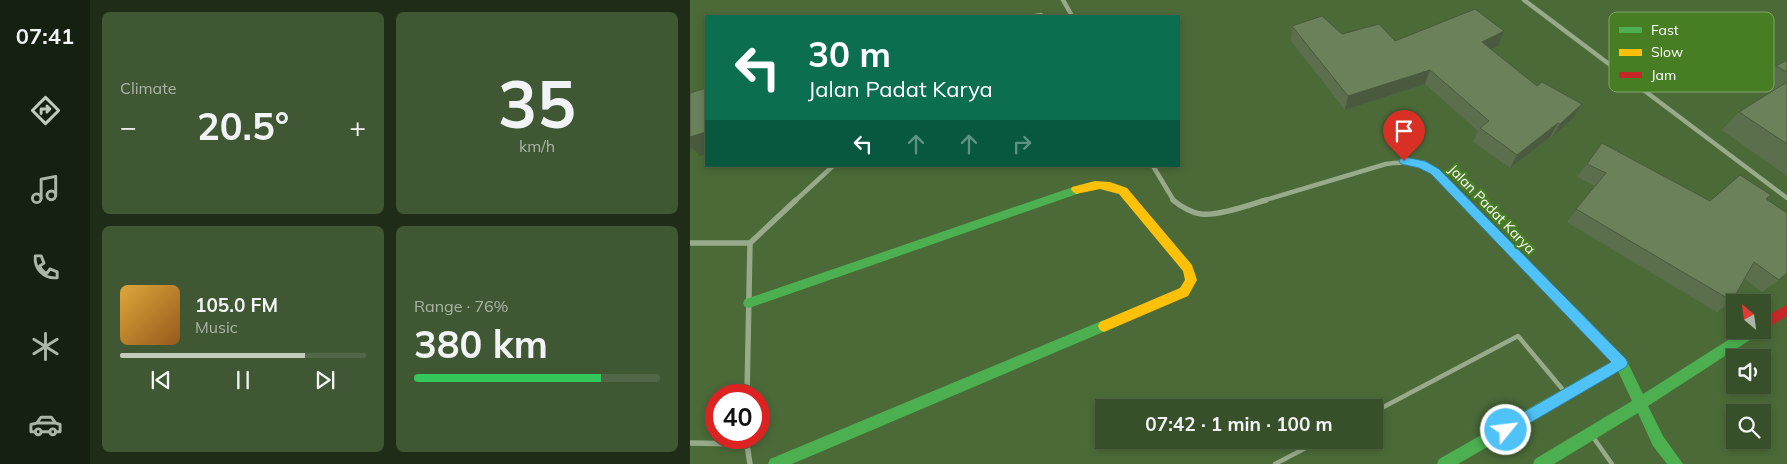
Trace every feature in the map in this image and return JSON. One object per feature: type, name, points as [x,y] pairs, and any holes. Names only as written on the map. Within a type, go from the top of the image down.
[{"type":"street","points":[[1063,0],[1071,15]]},
{"type":"street","points":[[1524,0],[1609,64]]},
{"type":"street","points":[[1646,92],[1787,198]]},
{"type":"street","name":"Jalan Padat Karya","points":[[1154,167],[1174,201],[1185,208],[1201,214],[1236,210],[1386,164],[1404,161],[1422,164],[1435,172],[1621,363],[1658,441],[1676,464]]},
{"type":"street","points":[[690,243],[750,243],[832,167]]},
{"type":"street","points":[[749,303],[1092,186],[1109,184],[1123,191],[1188,269],[1191,280],[1184,292],[775,464]]},
{"type":"street","points":[[747,384],[750,243]]},
{"type":"street","points":[[1771,320],[1787,310]]},
{"type":"street","points":[[1540,464],[1592,434],[1741,339]]},
{"type":"street","points":[[1444,464],[1621,363]]},
{"type":"street","points":[[690,443],[705,442]]},
{"type":"street","points":[[747,449],[750,464]]},
{"type":"lane","points":[[1383,407],[1518,336],[1567,395]]},
{"type":"lane","points":[[1592,434],[1612,464]]},
{"type":"lane","points":[[1275,464],[1304,449]]},
{"type":"building","points":[[1475,9],[1504,31],[1482,42],[1537,86],[1542,82],[1582,104],[1560,124],[1558,123],[1517,155],[1480,128],[1489,121],[1430,70],[1348,96],[1292,26],[1322,16],[1342,34],[1379,24],[1395,41]]},
{"type":"building","points":[[1787,60],[1787,72],[1776,66]]},
{"type":"building","points":[[1787,82],[1787,144],[1739,112],[1774,92]]},
{"type":"building","points":[[705,88],[705,132],[690,137],[690,93]]},
{"type":"building","points":[[1602,143],[1710,201],[1740,175],[1771,195],[1766,199],[1787,213],[1787,273],[1779,280],[1754,262],[1736,294],[1726,294],[1726,297],[1576,209],[1606,173],[1587,164]]},
{"type":"traffic: fast","points":[[749,303],[1076,190]]},
{"type":"traffic: fast","points":[[775,464],[1104,326]]},
{"type":"traffic: fast","points":[[1540,464],[1592,434],[1741,339]]},
{"type":"traffic: fast","points":[[1444,464],[1621,363],[1658,441],[1676,464]]},
{"type":"traffic: slow","points":[[1076,190],[1089,186],[1105,185],[1123,191],[1188,269],[1191,280],[1184,292],[1104,326]]},
{"type":"traffic: jam","points":[[1771,320],[1787,310]]},
{"type":"route","points":[[1404,161],[1422,164],[1435,172],[1621,363],[1506,430]]}]
